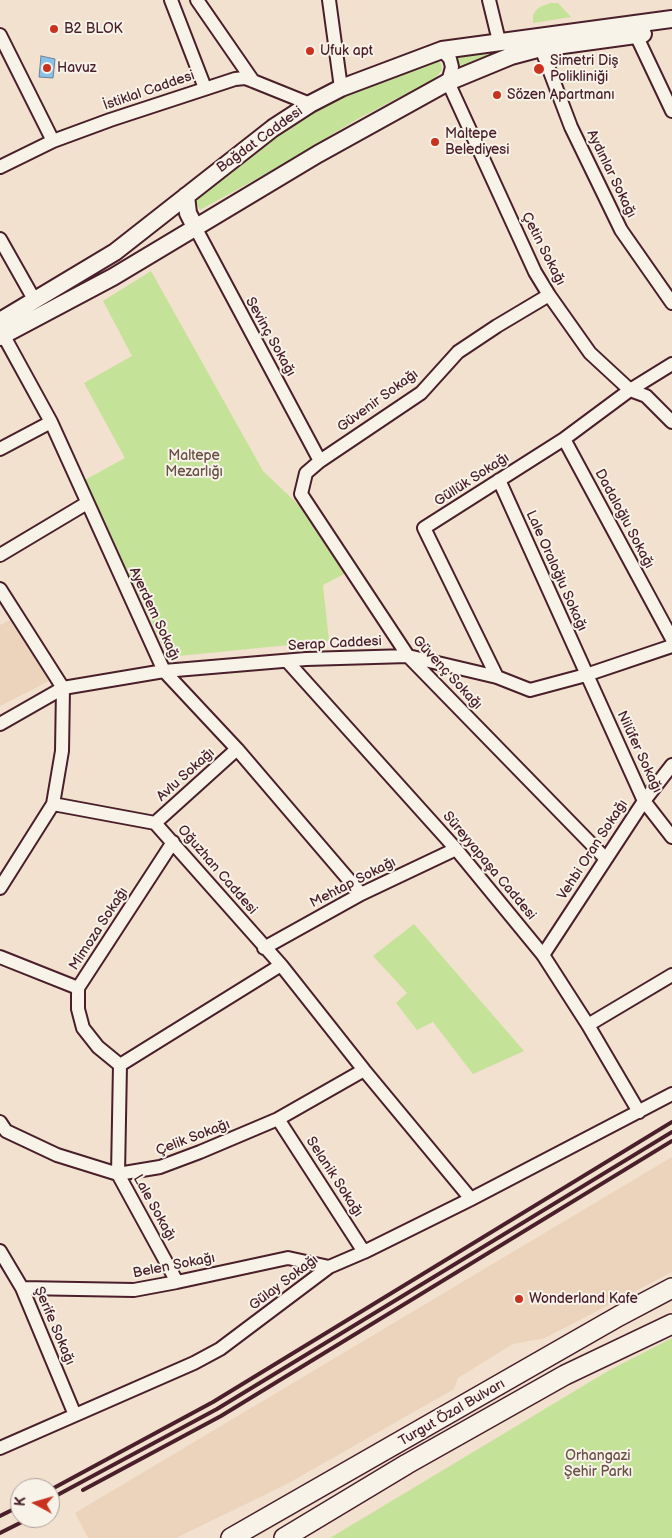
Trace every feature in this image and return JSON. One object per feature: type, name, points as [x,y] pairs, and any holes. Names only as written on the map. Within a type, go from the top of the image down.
[{"type":"highway","name":"Turgut Özal Bulvarı","points":[[231,1538],[672,1288]]},
{"type":"highway","name":"Turgut Özal Bulvarı","points":[[284,1538],[407,1464],[565,1375],[672,1324]]},
{"type":"highway","points":[[218,1538],[287,1507]]},
{"type":"main road","name":"Bağdat Caddesi","points":[[1,330],[113,277],[318,154],[448,82],[511,56],[541,48],[632,30],[672,19]]},
{"type":"main road","name":"Bağdat Caddesi","points":[[1,330],[35,301],[115,252],[273,128],[310,104],[341,88],[442,50],[499,41],[632,30],[672,30]]},
{"type":"main road","points":[[186,196],[188,213],[195,228]]},
{"type":"street","points":[[171,0],[205,88]]},
{"type":"street","points":[[196,0],[254,81]]},
{"type":"street","points":[[329,0],[341,88]]},
{"type":"street","points":[[489,0],[499,41]]},
{"type":"street","points":[[632,30],[672,111]]},
{"type":"street","points":[[0,35],[53,141]]},
{"type":"street","name":"Aydınlar Sokağı","points":[[541,48],[571,127],[621,230],[672,303]]},
{"type":"street","points":[[442,50],[450,59],[452,67],[448,82]]},
{"type":"street","name":"İstiklal Caddesi","points":[[0,167],[53,141],[205,88],[240,78],[254,81],[310,104]]},
{"type":"street","name":"Çetin Sokağı","points":[[448,82],[535,272],[549,295],[590,353],[630,390],[646,396],[672,422]]},
{"type":"street","name":"Sevinç Sokağı","points":[[195,228],[320,461]]},
{"type":"street","points":[[0,239],[35,301]]},
{"type":"street","name":"Güvenir Sokağı","points":[[320,461],[421,393],[458,352],[549,295]]},
{"type":"street","name":"Ayerdem Sokağı","points":[[1,330],[51,422],[164,671],[237,749],[361,894]]},
{"type":"street","name":"Güllük Sokağı","points":[[496,677],[424,528],[564,439],[630,390],[672,364]]},
{"type":"street","points":[[0,449],[51,422]]},
{"type":"street","name":"Dadaloğlu Sokağı","points":[[564,439],[672,638]]},
{"type":"street","name":"Güvenç Sokağı","points":[[320,461],[306,473],[301,494],[408,656],[605,858]]},
{"type":"street","name":"Lale Oraloğlu Sokağı","points":[[499,480],[586,675]]},
{"type":"street","points":[[0,555],[88,504]]},
{"type":"street","points":[[0,589],[63,688],[62,751],[52,804],[0,888]]},
{"type":"street","name":"Serap Caddesi","points":[[0,724],[63,688],[164,671],[287,661],[408,656],[496,677],[530,690],[586,675],[672,646]]},
{"type":"street","name":"Süreyyapaşa Caddesi","points":[[287,661],[456,849],[543,955],[588,1025],[639,1112]]},
{"type":"street","name":"Nilüfer Sokağı","points":[[586,675],[644,801],[672,837]]},
{"type":"street","name":"Avlu Sokağı","points":[[155,823],[237,749]]},
{"type":"street","name":"Vehbi Oran Sokağı","points":[[543,955],[605,858],[672,764]]},
{"type":"street","points":[[52,804],[155,823]]},
{"type":"street","name":"Oğuzhan Caddesi","points":[[155,823],[281,966],[471,1199]]},
{"type":"street","name":"Mimoza Sokağı","points":[[120,1064],[98,1048],[83,1028],[78,1009],[78,988],[172,842]]},
{"type":"street","name":"Mehtap Sokağı","points":[[264,948],[361,894],[456,849]]},
{"type":"street","points":[[0,957],[78,988]]},
{"type":"street","points":[[118,1174],[120,1064],[281,966]]},
{"type":"street","points":[[588,1025],[672,975]]},
{"type":"street","name":"Çelik Sokağı","points":[[2,1130],[57,1155],[118,1174],[160,1168],[278,1119],[364,1070]]},
{"type":"street","name":"Gülay Sokağı","points":[[0,1448],[194,1363],[220,1349],[329,1267],[364,1252],[471,1199],[672,1094]]},
{"type":"street","name":"Selanik Sokağı","points":[[278,1119],[364,1252]]},
{"type":"street","name":"Lale Sokağı","points":[[118,1174],[177,1282]]},
{"type":"street","name":"Şerife Sokağı","points":[[0,1251],[22,1288],[75,1415]]},
{"type":"street","name":"Belen Sokağı","points":[[22,1288],[134,1290],[288,1258],[329,1267]]},
{"type":"shaded area","points":[[10,620],[49,681],[0,706],[0,625]]},
{"type":"shaded area","points":[[672,1157],[672,1272],[545,1338],[513,1344],[458,1378],[454,1389],[287,1484],[176,1538],[88,1538],[75,1513]]},
{"type":"green space","points":[[551,3],[558,3],[571,17],[533,23],[533,15],[537,9]]},
{"type":"green space","points":[[503,46],[502,52],[476,61],[461,69],[455,55]]},
{"type":"green space","points":[[434,60],[441,63],[442,70],[434,79],[354,121],[287,162],[200,210],[193,197],[297,118],[329,100]]},
{"type":"green space","name":"Maltepe Mezarlığı","points":[[151,271],[263,471],[302,508],[346,573],[323,585],[329,641],[168,657],[85,480],[125,458],[84,383],[132,356],[103,301]]},
{"type":"green space","points":[[414,924],[524,1051],[473,1074],[433,1022],[417,1030],[396,1003],[407,993],[373,956]]},
{"type":"green space","name":"Orhangazi Şehir Parkı","points":[[672,1338],[672,1538],[330,1538],[608,1371]]},
{"type":"water","name":"Havuz","points":[[41,56],[55,59],[53,78],[39,77]]},
{"type":"railway","points":[[60,1485],[213,1402],[672,1122]]},
{"type":"railway","points":[[60,1494],[217,1409],[672,1132]]},
{"type":"railway","points":[[83,1490],[221,1416],[672,1141]]},
{"type":"railway","points":[[0,1516],[10,1511]]},
{"type":"railway","points":[[0,1533],[10,1528]]},
{"type":"place","name":"B2 BLOK","points":[[54,29]]},
{"type":"place","name":"Ufuk apt","points":[[310,51]]},
{"type":"place","name":"Havuz","points":[[47,68]]},
{"type":"place","name":"Simetri Diş Polikliniği","points":[[539,69]]},
{"type":"place","name":"Sözen Apartmanı","points":[[497,95]]},
{"type":"place","name":"Maltepe Belediyesi","points":[[435,142]]},
{"type":"place","name":"Wonderland Kafe","points":[[519,1299]]}]
